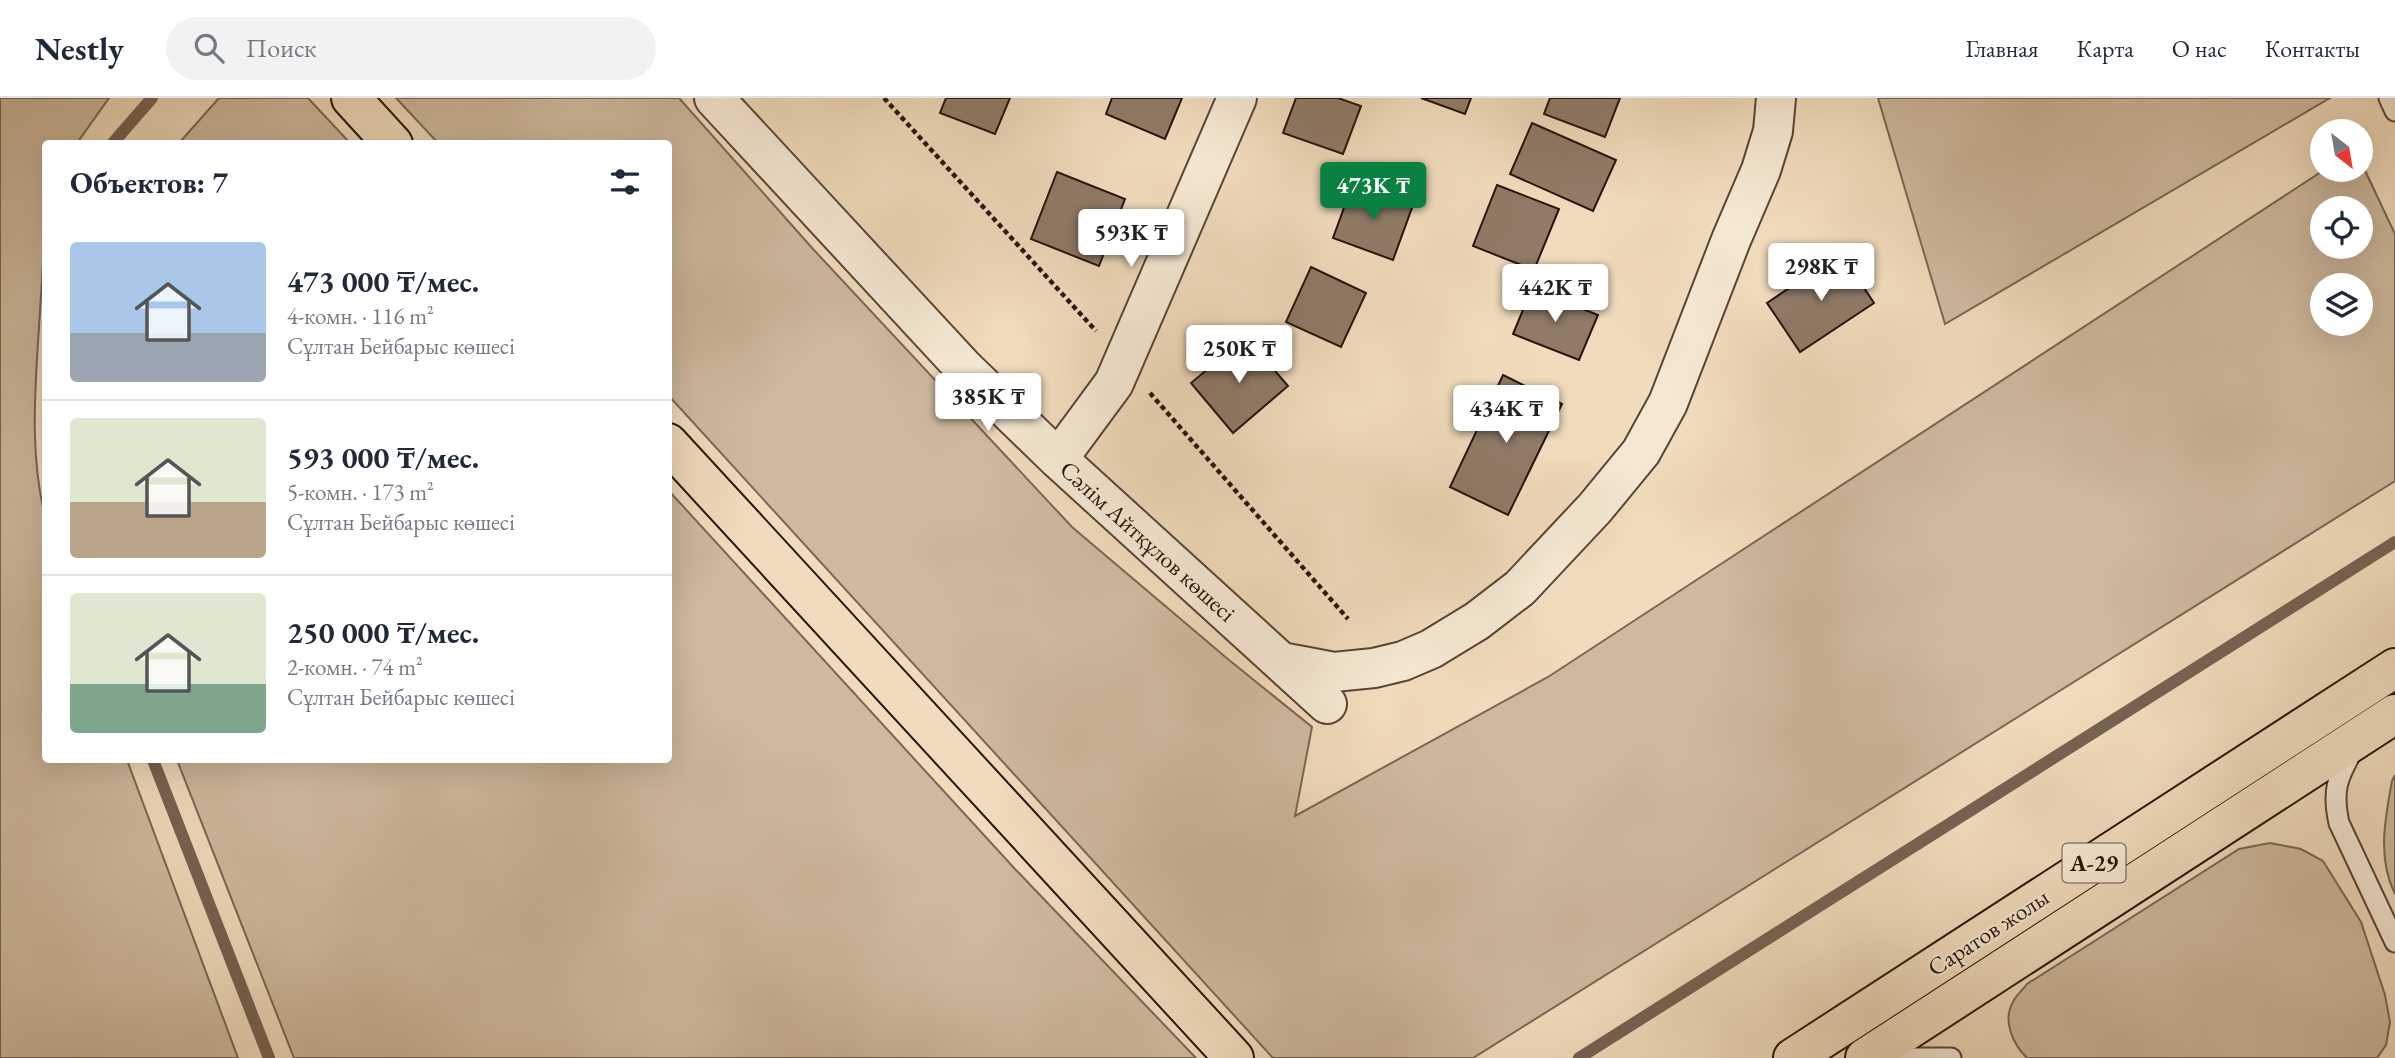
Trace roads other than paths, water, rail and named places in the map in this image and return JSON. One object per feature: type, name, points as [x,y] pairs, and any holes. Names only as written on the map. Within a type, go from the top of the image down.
[{"type":"highway","points":[[351,98],[389,140]]},
{"type":"highway","points":[[672,447],[1234,1058]]},
{"type":"highway","name":"Саратов жолы","points":[[1793,1058],[2395,668]]},
{"type":"highway","name":"Саратов жолы","points":[[1864,1058],[2395,714]]},
{"type":"street","name":"Сәлім Айтқұлов көшесі","points":[[713,98],[964,368],[1058,459],[1327,704]]},
{"type":"street","points":[[1058,459],[1114,383],[1237,98]]},
{"type":"street","points":[[1282,662],[1334,672],[1374,668],[1403,661],[1431,649],[1477,621],[1520,588],[1595,508],[1641,452],[1668,403],[1760,170],[1773,131],[1776,98]]},
{"type":"lane","points":[[2389,98],[2395,111]]},
{"type":"lane","points":[[2361,736],[2335,788],[2335,804],[2339,823],[2395,942]]},
{"type":"lane","points":[[1904,1058],[1951,1058]]},
{"type":"waterway","points":[[115,140],[152,98]]},
{"type":"waterway","points":[[1579,1058],[2395,542]]},
{"type":"waterway","points":[[154,763],[269,1058]]}]
